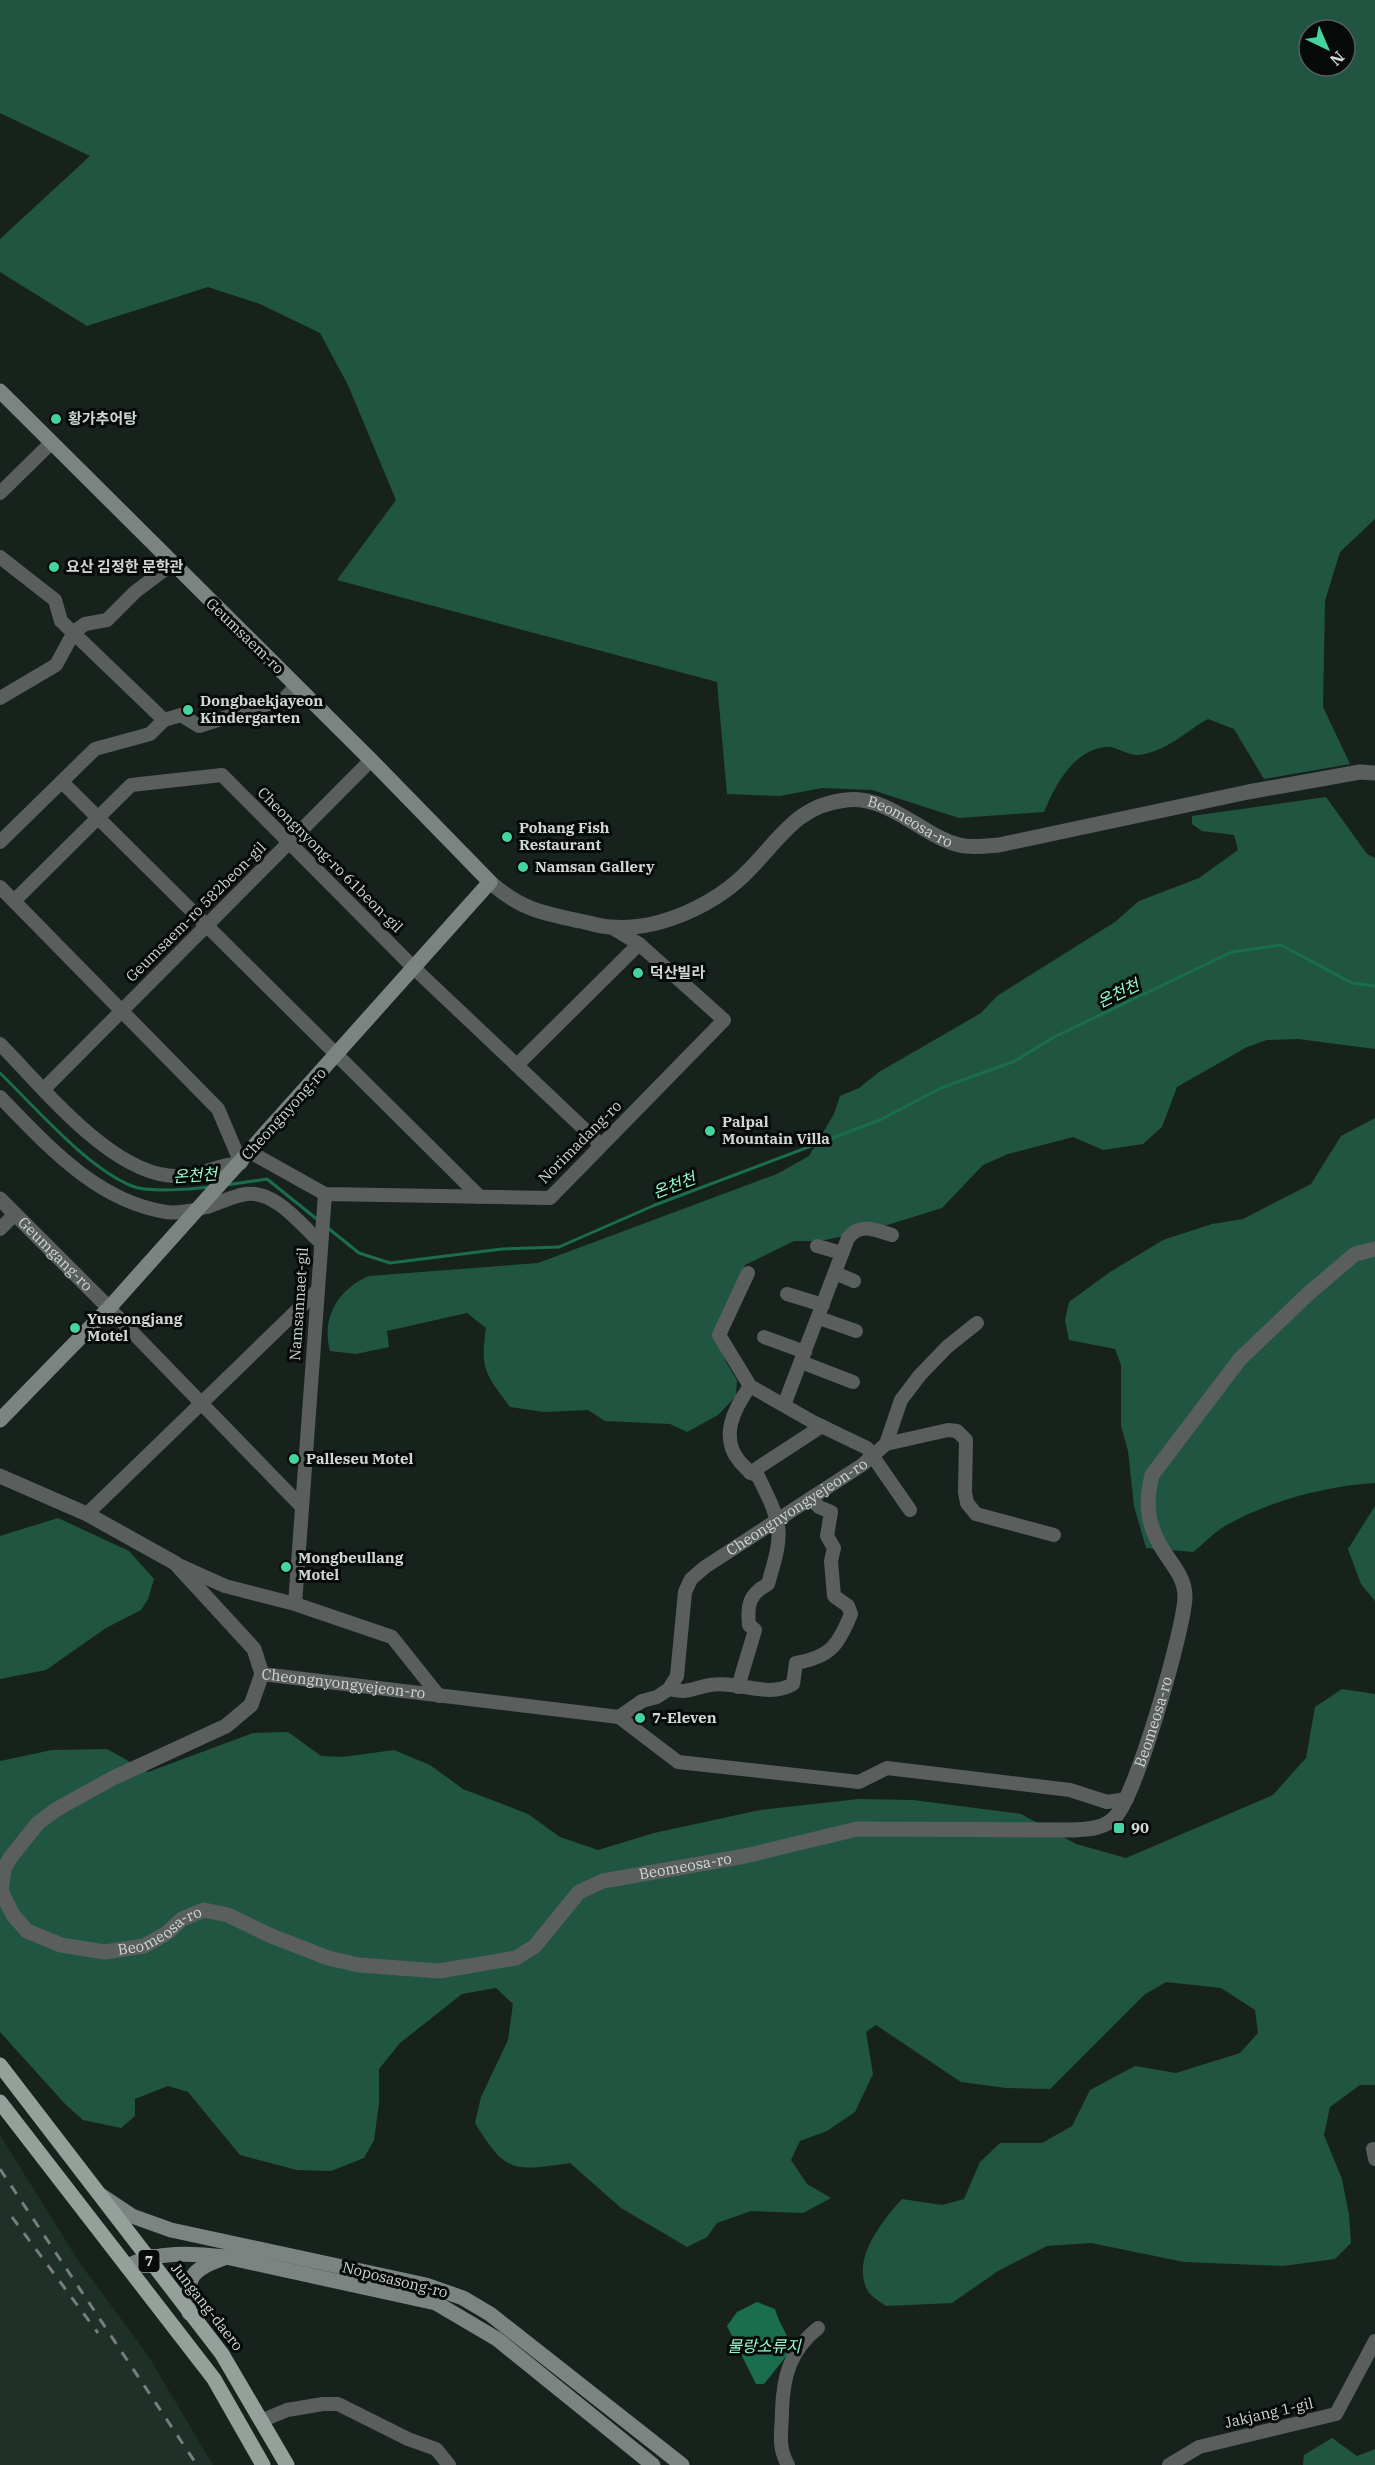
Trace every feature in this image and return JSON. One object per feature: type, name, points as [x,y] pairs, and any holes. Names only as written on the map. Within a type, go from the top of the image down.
[{"type":"main road","name":"Geumsaem-ro","points":[[0,391],[371,760],[490,882]]},
{"type":"main road","name":"Cheongnyong-ro","points":[[0,1420],[109,1308],[214,1193],[490,882]]},
{"type":"main road","name":"Jungang-daero","points":[[0,2065],[222,2354],[263,2420],[287,2465]]},
{"type":"main road","name":"7","points":[[0,2102],[214,2379],[263,2465]]},
{"type":"main road","name":"Noposasong-ro","points":[[99,2194],[132,2216],[171,2230],[426,2285],[463,2298],[517,2334],[682,2465]]},
{"type":"main road","name":"Noposasong-ro","points":[[127,2266],[146,2257],[196,2253],[226,2257],[436,2303],[497,2339],[653,2465]]},
{"type":"main road","points":[[189,2313],[188,2291],[198,2267],[226,2257]]},
{"type":"street","points":[[0,493],[51,443]]},
{"type":"street","points":[[0,557],[55,600],[62,621],[164,720]]},
{"type":"street","points":[[0,698],[56,665],[74,632],[85,624],[108,620],[135,592],[172,564]]},
{"type":"street","points":[[0,842],[94,749],[150,734],[164,720],[181,715],[199,726],[284,699],[296,687]]},
{"type":"street","name":"Geumsaem-ro 582beon-gil","points":[[44,1089],[371,760]]},
{"type":"street","name":"Beomeosa-ro","points":[[490,882],[514,902],[532,910],[611,927],[640,925],[676,916],[713,900],[749,870],[790,824],[818,805],[849,799],[882,805],[957,844],[978,847],[999,845],[1248,792],[1360,772],[1375,773]]},
{"type":"street","name":"Cheongnyong-ro 61beon-gil","points":[[98,818],[131,785],[222,775],[415,969],[601,1145]]},
{"type":"street","points":[[62,782],[339,1054],[480,1197]]},
{"type":"street","points":[[14,901],[98,818]]},
{"type":"street","points":[[0,887],[218,1110],[246,1157],[182,1176],[158,1174],[138,1167],[117,1157],[97,1141],[0,1044]]},
{"type":"street","name":"Norimadang-ro","points":[[246,1157],[325,1194],[550,1198],[724,1020],[639,944],[611,927]]},
{"type":"street","points":[[517,1065],[639,944]]},
{"type":"street","name":"Namsannaet-gil","points":[[0,1097],[63,1159],[97,1186],[133,1204],[168,1212],[200,1208],[246,1194],[261,1195],[284,1208],[320,1242],[295,1604]]},
{"type":"street","points":[[320,1242],[325,1194]]},
{"type":"street","name":"Geumgang-ro","points":[[0,1199],[109,1308]]},
{"type":"street","points":[[0,1229],[15,1214]]},
{"type":"street","points":[[784,1405],[842,1253],[854,1231],[862,1227],[892,1235]]},
{"type":"street","points":[[817,1246],[842,1253]]},
{"type":"street","name":"Beomeosa-ro","points":[[262,1674],[250,1705],[226,1726],[113,1778],[38,1823],[4,1869],[1,1891],[13,1914],[27,1931],[61,1946],[105,1952],[123,1950],[144,1946],[167,1933],[182,1919],[204,1910],[228,1915],[269,1935],[328,1958],[359,1965],[439,1971],[516,1958],[535,1946],[579,1892],[603,1881],[745,1856],[857,1829],[1073,1830],[1096,1828],[1108,1824],[1117,1816],[1136,1779],[1178,1634],[1185,1596],[1179,1571],[1160,1545],[1148,1518],[1148,1494],[1152,1475],[1240,1359],[1309,1293],[1355,1254],[1375,1249]]},
{"type":"street","points":[[748,1273],[719,1335],[750,1386],[822,1426],[860,1442],[873,1455],[910,1510]]},
{"type":"street","points":[[835,1273],[854,1281]]},
{"type":"street","points":[[87,1514],[317,1291]]},
{"type":"street","points":[[787,1294],[856,1331]]},
{"type":"street","points":[[109,1308],[302,1506]]},
{"type":"street","points":[[886,1444],[901,1400],[940,1354],[977,1323]]},
{"type":"street","points":[[764,1337],[853,1382]]},
{"type":"street","points":[[738,1686],[755,1630],[749,1625],[747,1605],[759,1589],[768,1584],[781,1537],[777,1519],[758,1476],[750,1473],[732,1452],[728,1440],[731,1420],[750,1386]]},
{"type":"street","points":[[750,1473],[822,1426]]},
{"type":"street","points":[[886,1444],[948,1430],[957,1431],[966,1440],[964,1492],[967,1503],[976,1514],[1054,1534]]},
{"type":"street","name":"Cheongnyongyejeon-ro","points":[[669,1689],[677,1676],[685,1592],[691,1579],[705,1567],[811,1498],[886,1444]]},
{"type":"street","name":"Cheongnyongyejeon-ro","points":[[0,1476],[87,1514],[174,1563],[254,1649],[262,1674],[620,1717]]},
{"type":"street","points":[[811,1498],[819,1507],[831,1512],[828,1536],[834,1548],[831,1587],[834,1596],[848,1606],[850,1614],[826,1655],[796,1663],[793,1684],[786,1689],[750,1689],[710,1685],[682,1692],[669,1689],[657,1697],[642,1701],[620,1717],[678,1762],[859,1782],[887,1768],[1070,1790],[1107,1802],[1127,1799]]},
{"type":"street","points":[[174,1563],[225,1586],[295,1604],[392,1637],[439,1696]]},
{"type":"street","points":[[788,2465],[780,2449],[782,2386],[793,2358],[818,2328]]},
{"type":"street","name":"Jakjang 1-gil","points":[[1169,2465],[1199,2447],[1336,2414],[1375,2341]]},
{"type":"street","points":[[263,2420],[287,2410],[338,2404],[408,2439],[436,2449],[449,2465]]},
{"type":"shaded area","points":[[0,0],[1375,0],[1375,519],[1340,552],[1325,601],[1323,707],[1350,764],[1264,779],[1234,729],[1208,719],[1167,745],[1149,753],[1135,755],[1108,747],[1093,750],[1074,763],[1066,772],[1044,812],[959,818],[872,790],[822,788],[780,796],[727,794],[717,682],[337,580],[396,500],[348,385],[320,333],[260,304],[208,287],[87,326],[0,272],[0,239],[90,156],[0,113]]},
{"type":"shaded area","points":[[1326,797],[1367,854],[1375,858],[1375,1049],[1298,1039],[1267,1040],[1247,1047],[1177,1087],[1162,1127],[1143,1144],[1103,1150],[1073,1137],[1008,1154],[983,1165],[942,1208],[868,1231],[820,1241],[794,1241],[745,1265],[715,1330],[726,1362],[737,1380],[736,1396],[718,1415],[687,1432],[670,1424],[605,1421],[588,1410],[544,1412],[510,1407],[486,1370],[484,1353],[486,1328],[467,1313],[387,1331],[389,1347],[356,1354],[330,1351],[328,1327],[334,1306],[349,1289],[369,1276],[538,1263],[777,1174],[809,1156],[834,1114],[840,1096],[859,1088],[879,1072],[981,1013],[997,996],[1115,922],[1139,901],[1199,878],[1238,850],[1234,835],[1202,831],[1192,824],[1192,816]]},
{"type":"shaded area","points":[[1375,1118],[1375,1483],[1317,1491],[1260,1509],[1221,1529],[1193,1552],[1146,1548],[1134,1506],[1128,1451],[1121,1426],[1121,1365],[1115,1349],[1069,1340],[1065,1320],[1069,1302],[1110,1272],[1163,1240],[1212,1224],[1243,1219],[1311,1184],[1341,1136]]},
{"type":"shaded area","points":[[1375,1506],[1375,1601],[1361,1584],[1348,1549]]},
{"type":"shaded area","points":[[58,1518],[129,1551],[154,1579],[148,1599],[141,1610],[106,1628],[46,1670],[0,1679],[0,1536]]},
{"type":"shaded area","points":[[1342,1689],[1375,1694],[1375,2085],[1360,2085],[1330,2107],[1324,2135],[1342,2179],[1349,2215],[1351,2243],[1335,2259],[1283,2266],[1184,2262],[1091,2243],[1047,2246],[998,2271],[952,2303],[886,2306],[868,2291],[863,2266],[866,2254],[878,2229],[902,2199],[942,2205],[964,2199],[980,2162],[1000,2143],[1042,2143],[1072,2126],[1090,2090],[1135,2066],[1176,2073],[1240,2053],[1258,2033],[1255,2010],[1221,1988],[1166,1982],[1144,1995],[1050,2089],[1006,2088],[961,2082],[876,2025],[866,2032],[873,2074],[855,2112],[827,2131],[800,2141],[791,2160],[807,2184],[831,2198],[803,2213],[751,2211],[717,2223],[707,2237],[687,2247],[621,2208],[570,2163],[536,2167],[513,2165],[495,2152],[486,2140],[475,2123],[481,2097],[508,2040],[513,2004],[496,1988],[462,1994],[400,2043],[379,2069],[379,2104],[374,2140],[364,2158],[331,2171],[297,2170],[240,2155],[188,2092],[168,2086],[135,2099],[135,2116],[121,2128],[83,2120],[66,2105],[0,2032],[0,1761],[52,1750],[107,1749],[148,1772],[253,1733],[288,1732],[321,1756],[343,1757],[394,1750],[430,1765],[463,1789],[528,1814],[560,1837],[598,1850],[654,1833],[760,1810],[859,1799],[913,1800],[1021,1814],[1076,1844],[1126,1858],[1273,1795],[1306,1758],[1315,1707]]},
{"type":"shaded area","points":[[0,2135],[79,2262],[147,2354],[213,2465],[0,2465]]},
{"type":"shaded area","points":[[1332,2438],[1357,2456],[1375,2449],[1375,2465],[1303,2465],[1304,2455]]},
{"type":"water","name":"물랑소류지","points":[[757,2302],[775,2309],[792,2349],[764,2384],[756,2384],[727,2326],[737,2312]]},
{"type":"waterway","name":"온천천","points":[[328,1228],[359,1253],[390,1263],[502,1249],[559,1247],[655,1205],[880,1120],[941,1088],[1015,1061],[1054,1037],[1232,952],[1281,945],[1352,983],[1375,986]]},
{"type":"waterway","name":"온천천","points":[[0,1073],[62,1136],[115,1177],[139,1188],[171,1190],[210,1187]]},
{"type":"waterway","name":"온천천","points":[[226,1185],[267,1179],[318,1220]]},
{"type":"railway","points":[[0,2169],[197,2465]]},
{"type":"railway","points":[[12,2217],[98,2333]]},
{"type":"place","name":"황가추어탕","points":[[56,419]]},
{"type":"place","name":"요산 김정한 문학관","points":[[54,567]]},
{"type":"place","name":"Dongbaekjayeon Kindergarten","points":[[188,710]]},
{"type":"place","name":"Pohang Fish Restaurant","points":[[507,837]]},
{"type":"place","name":"Namsan Gallery","points":[[523,867]]},
{"type":"place","name":"덕산빌라","points":[[638,973]]},
{"type":"place","name":"Palpal Mountain Villa","points":[[710,1131]]},
{"type":"place","name":"Yuseongjang Motel","points":[[75,1328]]},
{"type":"place","name":"Palleseu Motel","points":[[294,1459]]},
{"type":"place","name":"Mongbeullang Motel","points":[[286,1567]]},
{"type":"place","name":"7-Eleven","points":[[640,1718]]},
{"type":"place","name":"90","points":[[1119,1828]]}]
